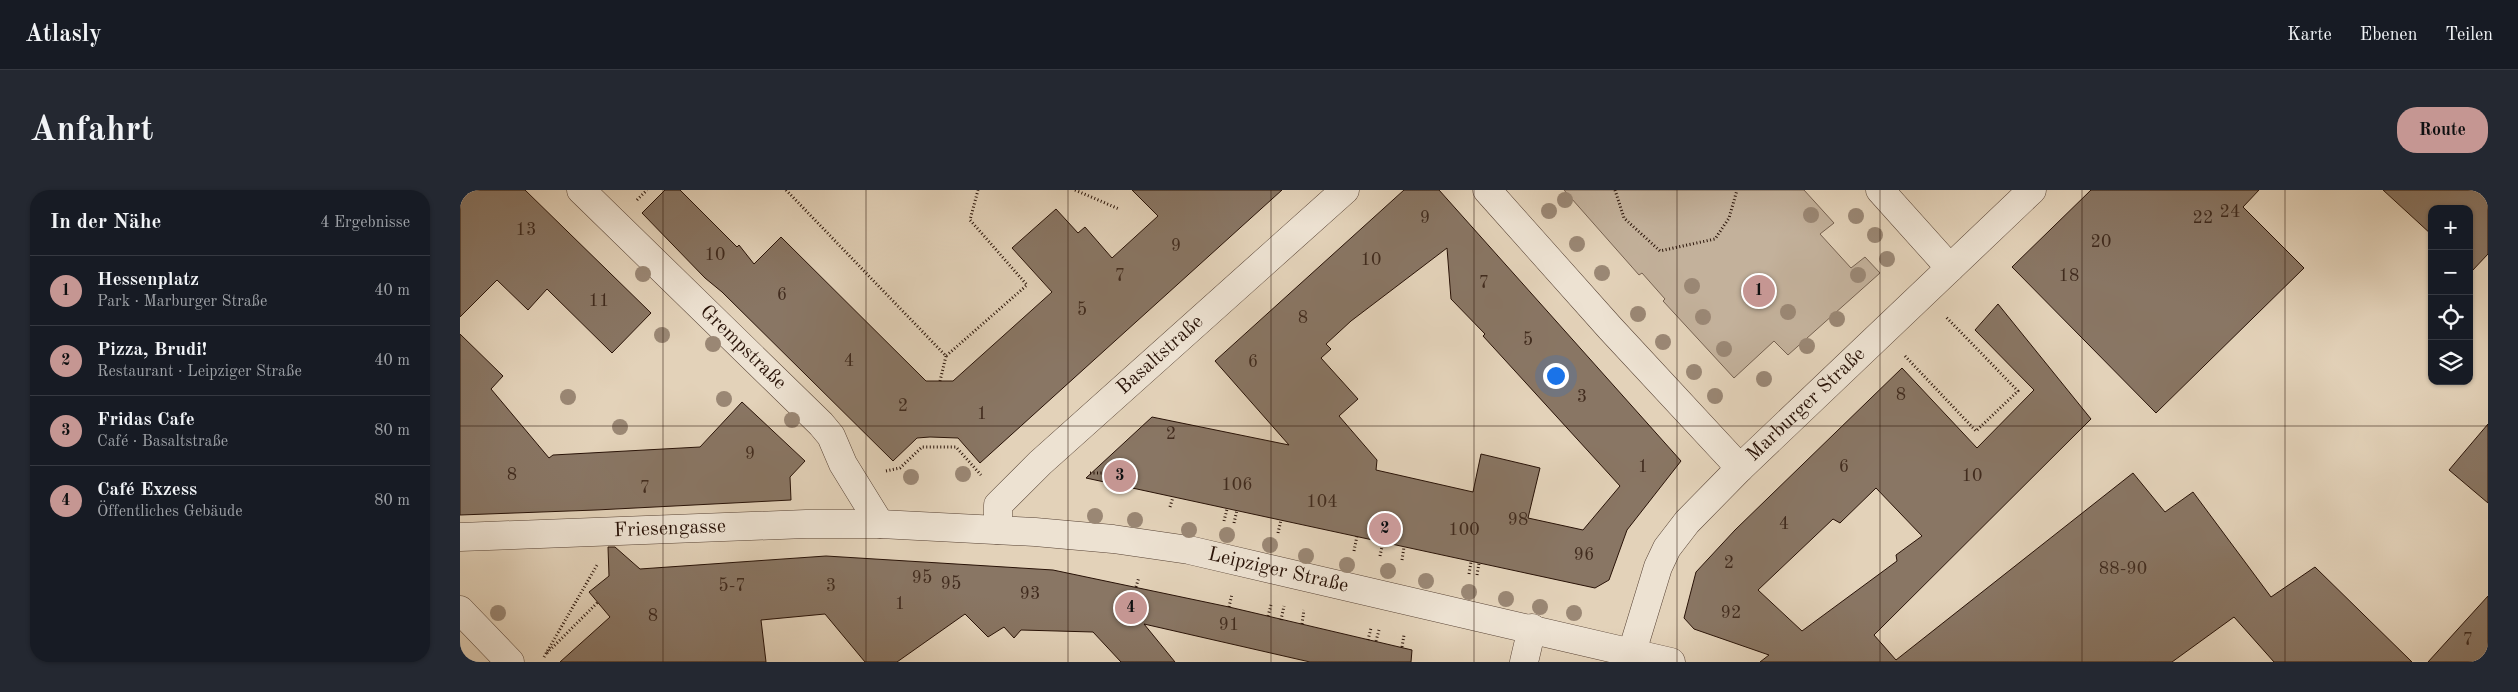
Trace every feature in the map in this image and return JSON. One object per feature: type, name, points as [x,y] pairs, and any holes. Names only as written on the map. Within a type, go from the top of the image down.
[{"type":"street","name":"Grempstraße","points":[[581,190],[821,424],[831,436],[843,464],[880,524]]},
{"type":"street","name":"Basaltstraße","points":[[998,530],[998,505],[1033,470],[1343,190]]},
{"type":"street","points":[[1487,190],[1610,328],[1740,468]]},
{"type":"street","points":[[1880,190],[1950,268]]},
{"type":"street","name":"Marburger Straße","points":[[1632,652],[1648,595],[1667,548],[1687,522],[1740,468],[2032,190]]},
{"type":"street","name":"Friesengasse","points":[[460,537],[806,524],[880,524]]},
{"type":"street","name":"Leipziger Straße","points":[[880,524],[998,530],[1113,539],[1189,550],[1532,628],[1671,662]]},
{"type":"street","points":[[460,610],[510,662]]},
{"type":"street","points":[[1524,662],[1532,628]]},
{"type":"path","points":[[786,190],[946,356]]},
{"type":"path","points":[[940,381],[946,356],[1027,285],[970,220],[978,190]]},
{"type":"path","points":[[1075,190],[1119,209]]},
{"type":"path","points":[[1615,190],[1624,218],[1660,251],[1715,239],[1728,218],[1737,190]]},
{"type":"path","points":[[1903,354],[1976,430],[2018,391],[1944,314]]},
{"type":"path","points":[[885,472],[900,468],[922,447],[956,447],[987,480]]},
{"type":"path","points":[[1090,473],[1102,473]]},
{"type":"path","points":[[1170,507],[1172,497]]},
{"type":"path","points":[[1224,521],[1227,508]]},
{"type":"path","points":[[1234,523],[1237,510]]},
{"type":"path","points":[[1278,534],[1281,520]]},
{"type":"path","points":[[1354,551],[1357,536]]},
{"type":"path","points":[[1380,556],[1382,542]]},
{"type":"path","points":[[1402,560],[1404,547]]},
{"type":"path","points":[[541,662],[600,560]]},
{"type":"path","points":[[1469,574],[1471,562]]},
{"type":"path","points":[[1477,575],[1479,564]]},
{"type":"path","points":[[1229,607],[1233,591]]},
{"type":"path","points":[[1268,616],[1272,599]]},
{"type":"path","points":[[543,658],[598,602]]},
{"type":"path","points":[[1281,620],[1284,602]]},
{"type":"path","points":[[1302,624],[1305,607]]},
{"type":"path","points":[[1368,640],[1372,622]]},
{"type":"path","points":[[1376,641],[1380,624]]},
{"type":"path","points":[[1402,647],[1405,630]]},
{"type":"shaded area","points":[[1564,190],[1804,190],[1834,223],[1820,234],[1851,268],[1865,257],[1880,273],[1788,355],[1774,341],[1734,378],[1663,301],[1665,299],[1642,273],[1639,275]]},
{"type":"building","points":[[460,190],[525,190],[651,313],[612,353],[547,289],[528,310],[497,280],[460,317]]},
{"type":"building","points":[[665,190],[680,190],[737,247],[739,245],[754,264],[781,237],[926,381],[953,381],[1052,292],[1012,248],[1056,209],[1078,233],[1085,227],[1112,258],[1158,216],[1132,190],[1282,190],[980,463],[958,438],[930,437],[917,438],[893,461],[722,292],[705,278],[642,213]]},
{"type":"building","points":[[1404,190],[1439,190],[1681,461],[1627,530],[1609,580],[1595,588],[1086,478],[1152,417],[1289,445],[1215,361]],"holes":[[[1447,248],[1451,299],[1485,334],[1483,336],[1620,486],[1583,530],[1528,518],[1540,468],[1481,454],[1473,492],[1376,470],[1377,460],[1339,416],[1358,399],[1321,358],[1331,349],[1326,344],[1351,321]]]},
{"type":"building","points":[[2091,190],[2259,190],[2243,207],[2304,268],[2156,413],[2012,267]]},
{"type":"building","points":[[2383,190],[2488,190],[2488,254],[2473,270],[2473,205],[2428,205],[2428,231]]},
{"type":"building","points":[[1998,304],[2091,419],[1874,635],[1896,660],[2133,473],[2165,512],[2193,492],[2271,597],[2315,567],[2412,662],[2274,662],[2234,617],[2172,662],[1760,662],[1769,655],[1694,629],[1684,618],[1696,572],[1735,530],[1902,368],[1977,448],[2034,390],[1975,330]],"holes":[[[1876,488],[1922,536],[1896,555],[1897,561],[1802,631],[1758,590],[1833,519],[1840,523]]]},
{"type":"building","points":[[460,334],[503,376],[491,389],[549,458],[553,455],[700,447],[742,402],[805,461],[790,477],[791,500],[460,515]]},
{"type":"building","points":[[2488,424],[2488,503],[2449,470]]},
{"type":"building","points":[[608,547],[615,547],[640,569],[826,556],[1053,570],[1229,607],[1412,650],[1411,662],[1310,662],[1144,624],[1175,662],[1121,662],[1093,632],[1021,630],[1014,638],[1004,627],[988,637],[965,614],[897,662],[865,662],[825,614],[761,620],[766,662],[560,662],[610,617],[589,592],[609,576]]},
{"type":"building","points":[[2488,596],[2488,662],[2428,662]]},
{"type":"place","name":"Hessenplatz","points":[[1759,291]]},
{"type":"place","name":"Fridas Cafe","points":[[1120,476]]},
{"type":"place","name":"Pizza, Brudi!","points":[[1385,529]]},
{"type":"place","name":"Café Exzess","points":[[1131,608]]}]
